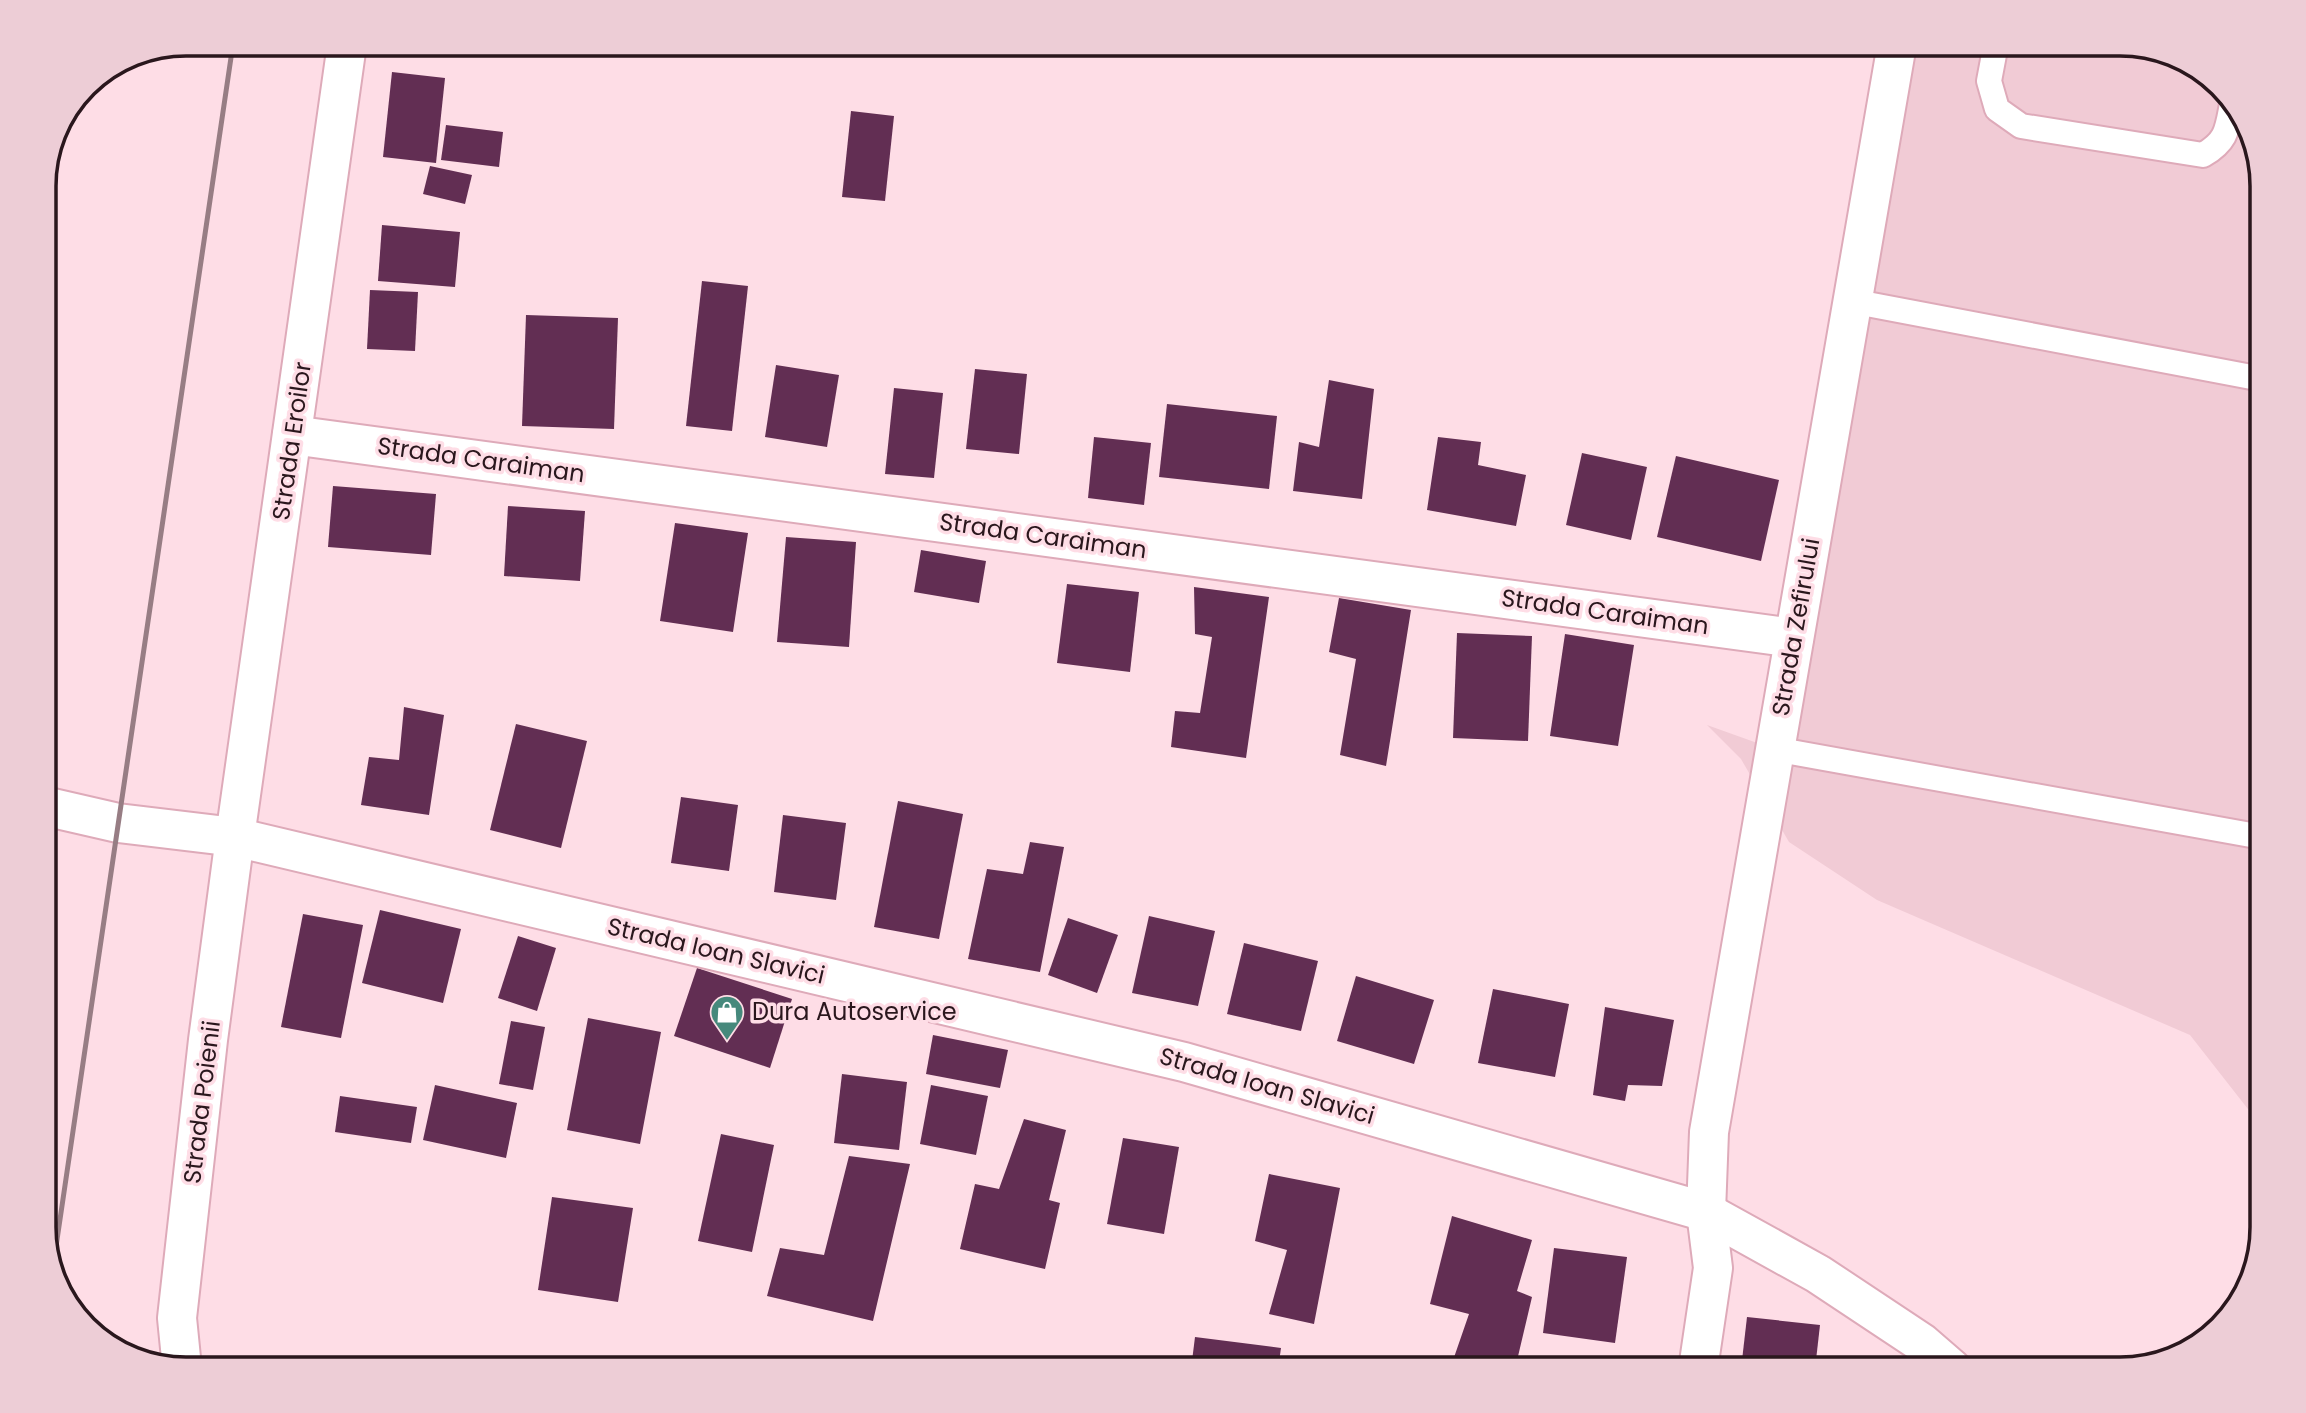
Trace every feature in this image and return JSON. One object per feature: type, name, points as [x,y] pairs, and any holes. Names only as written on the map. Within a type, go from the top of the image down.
[{"type":"street","name":"Strada Eroilor","points":[[235,837],[345,56]]},
{"type":"street","name":"Strada Zefirului","points":[[1700,1357],[1713,1268],[1706,1212],[1709,1132],[1895,56]]},
{"type":"street","name":"Strada Caraiman","points":[[292,435],[1794,638]]},
{"type":"street","name":"Strada Ioan Slavici","points":[[56,809],[118,822],[235,837],[1184,1062],[1706,1212],[1818,1274],[1922,1343],[1938,1357]]},
{"type":"street","name":"Strada Poienii","points":[[181,1357],[177,1318],[208,1041],[235,837]]},
{"type":"lane","points":[[1994,56],[1989,81],[1997,109],[2021,127],[2203,155],[2218,146],[2227,129],[2230,116]]},
{"type":"lane","points":[[1851,301],[2250,377]]},
{"type":"lane","points":[[1774,749],[2250,835]]},
{"type":"shaded area","points":[[1896,56],[2120,56],[2154,60],[2185,73],[2206,88],[2228,114],[2243,144],[2250,178],[2250,1112],[2190,1035],[1877,900],[1789,842],[1741,759],[1707,725],[1774,749]]},
{"type":"building","points":[[392,72],[445,78],[436,163],[383,157]]},
{"type":"building","points":[[851,111],[894,116],[885,201],[842,197]]},
{"type":"building","points":[[446,125],[503,132],[499,167],[441,160]]},
{"type":"building","points":[[430,166],[472,175],[465,204],[423,194]]},
{"type":"building","points":[[382,225],[460,232],[455,287],[378,281]]},
{"type":"building","points":[[702,281],[748,286],[732,431],[686,426]]},
{"type":"building","points":[[370,290],[418,292],[415,351],[367,349]]},
{"type":"building","points":[[526,315],[618,318],[614,429],[522,426]]},
{"type":"building","points":[[776,365],[839,375],[827,447],[765,437]]},
{"type":"building","points":[[975,369],[1027,374],[1019,454],[966,449]]},
{"type":"building","points":[[1329,380],[1374,389],[1362,499],[1293,491],[1299,442],[1319,447]]},
{"type":"building","points":[[894,388],[943,393],[934,478],[885,474]]},
{"type":"building","points":[[1167,404],[1277,416],[1269,489],[1159,477]]},
{"type":"building","points":[[1094,437],[1151,443],[1144,505],[1088,498]]},
{"type":"building","points":[[1438,437],[1481,442],[1478,465],[1526,475],[1516,526],[1427,510]]},
{"type":"building","points":[[1582,453],[1647,467],[1631,540],[1566,525]]},
{"type":"building","points":[[1676,456],[1779,480],[1761,561],[1657,537]]},
{"type":"building","points":[[333,486],[436,494],[431,555],[328,547]]},
{"type":"building","points":[[508,506],[585,511],[580,581],[504,576]]},
{"type":"building","points":[[675,523],[748,533],[733,632],[660,621]]},
{"type":"building","points":[[786,537],[856,542],[849,647],[777,642]]},
{"type":"building","points":[[921,550],[986,561],[979,603],[914,592]]},
{"type":"building","points":[[1067,584],[1139,592],[1130,672],[1057,663]]},
{"type":"building","points":[[1194,587],[1269,597],[1246,758],[1171,747],[1175,711],[1200,713],[1212,637],[1195,634]]},
{"type":"building","points":[[1339,598],[1411,610],[1386,766],[1340,755],[1356,659],[1329,652]]},
{"type":"building","points":[[1457,633],[1532,636],[1528,741],[1453,738]]},
{"type":"building","points":[[1565,634],[1634,645],[1618,746],[1550,736]]},
{"type":"building","points":[[404,707],[444,715],[429,815],[361,805],[369,757],[399,760]]},
{"type":"building","points":[[516,724],[587,741],[561,848],[490,830]]},
{"type":"building","points":[[681,797],[738,805],[729,871],[671,863]]},
{"type":"building","points":[[898,801],[963,814],[939,939],[874,927]]},
{"type":"building","points":[[783,815],[846,823],[836,900],[774,892]]},
{"type":"building","points":[[1030,842],[1064,847],[1040,972],[968,959],[987,869],[1023,874]]},
{"type":"building","points":[[380,910],[461,929],[443,1003],[362,983]]},
{"type":"building","points":[[303,914],[363,925],[341,1038],[281,1027]]},
{"type":"building","points":[[1149,916],[1215,931],[1198,1006],[1132,993]]},
{"type":"building","points":[[1068,918],[1118,935],[1097,993],[1048,975]]},
{"type":"building","points":[[518,936],[556,948],[537,1011],[498,998]]},
{"type":"building","points":[[1244,943],[1318,961],[1301,1031],[1227,1014]]},
{"type":"building","points":[[697,968],[792,999],[770,1068],[674,1036]]},
{"type":"building","points":[[1356,976],[1434,1000],[1414,1064],[1337,1041]]},
{"type":"building","points":[[1493,989],[1569,1004],[1555,1077],[1478,1063]]},
{"type":"building","points":[[1605,1007],[1674,1020],[1662,1086],[1628,1085],[1625,1101],[1593,1095]]},
{"type":"building","points":[[588,1018],[661,1032],[640,1144],[567,1130]]},
{"type":"building","points":[[511,1021],[545,1027],[533,1090],[499,1084]]},
{"type":"building","points":[[933,1035],[1008,1050],[1000,1088],[926,1074]]},
{"type":"building","points":[[842,1074],[907,1082],[899,1150],[834,1143]]},
{"type":"building","points":[[435,1085],[517,1103],[506,1158],[423,1140]]},
{"type":"building","points":[[931,1085],[988,1096],[976,1155],[920,1144]]},
{"type":"building","points":[[340,1096],[417,1107],[411,1143],[335,1132]]},
{"type":"building","points":[[1024,1119],[1066,1130],[1049,1200],[1060,1203],[1045,1269],[960,1249],[975,1184],[999,1189]]},
{"type":"building","points":[[721,1134],[774,1145],[752,1252],[698,1241]]},
{"type":"building","points":[[1123,1138],[1179,1147],[1164,1234],[1107,1224]]},
{"type":"building","points":[[849,1156],[910,1164],[873,1321],[767,1296],[780,1248],[824,1255]]},
{"type":"building","points":[[1269,1174],[1340,1188],[1314,1324],[1269,1314],[1287,1250],[1255,1241]]},
{"type":"building","points":[[552,1197],[633,1208],[618,1302],[538,1290]]},
{"type":"building","points":[[1452,1216],[1532,1240],[1517,1291],[1532,1297],[1518,1357],[1454,1357],[1469,1314],[1430,1304]]},
{"type":"building","points":[[1554,1248],[1627,1257],[1615,1343],[1543,1333]]},
{"type":"building","points":[[1747,1317],[1820,1325],[1816,1357],[1742,1357]]},
{"type":"building","points":[[1195,1337],[1281,1348],[1280,1357],[1192,1357]]},
{"type":"railway","points":[[57,1241],[231,56]]},
{"type":"place","name":"Dura Autoservice","points":[[727,1042]]}]
